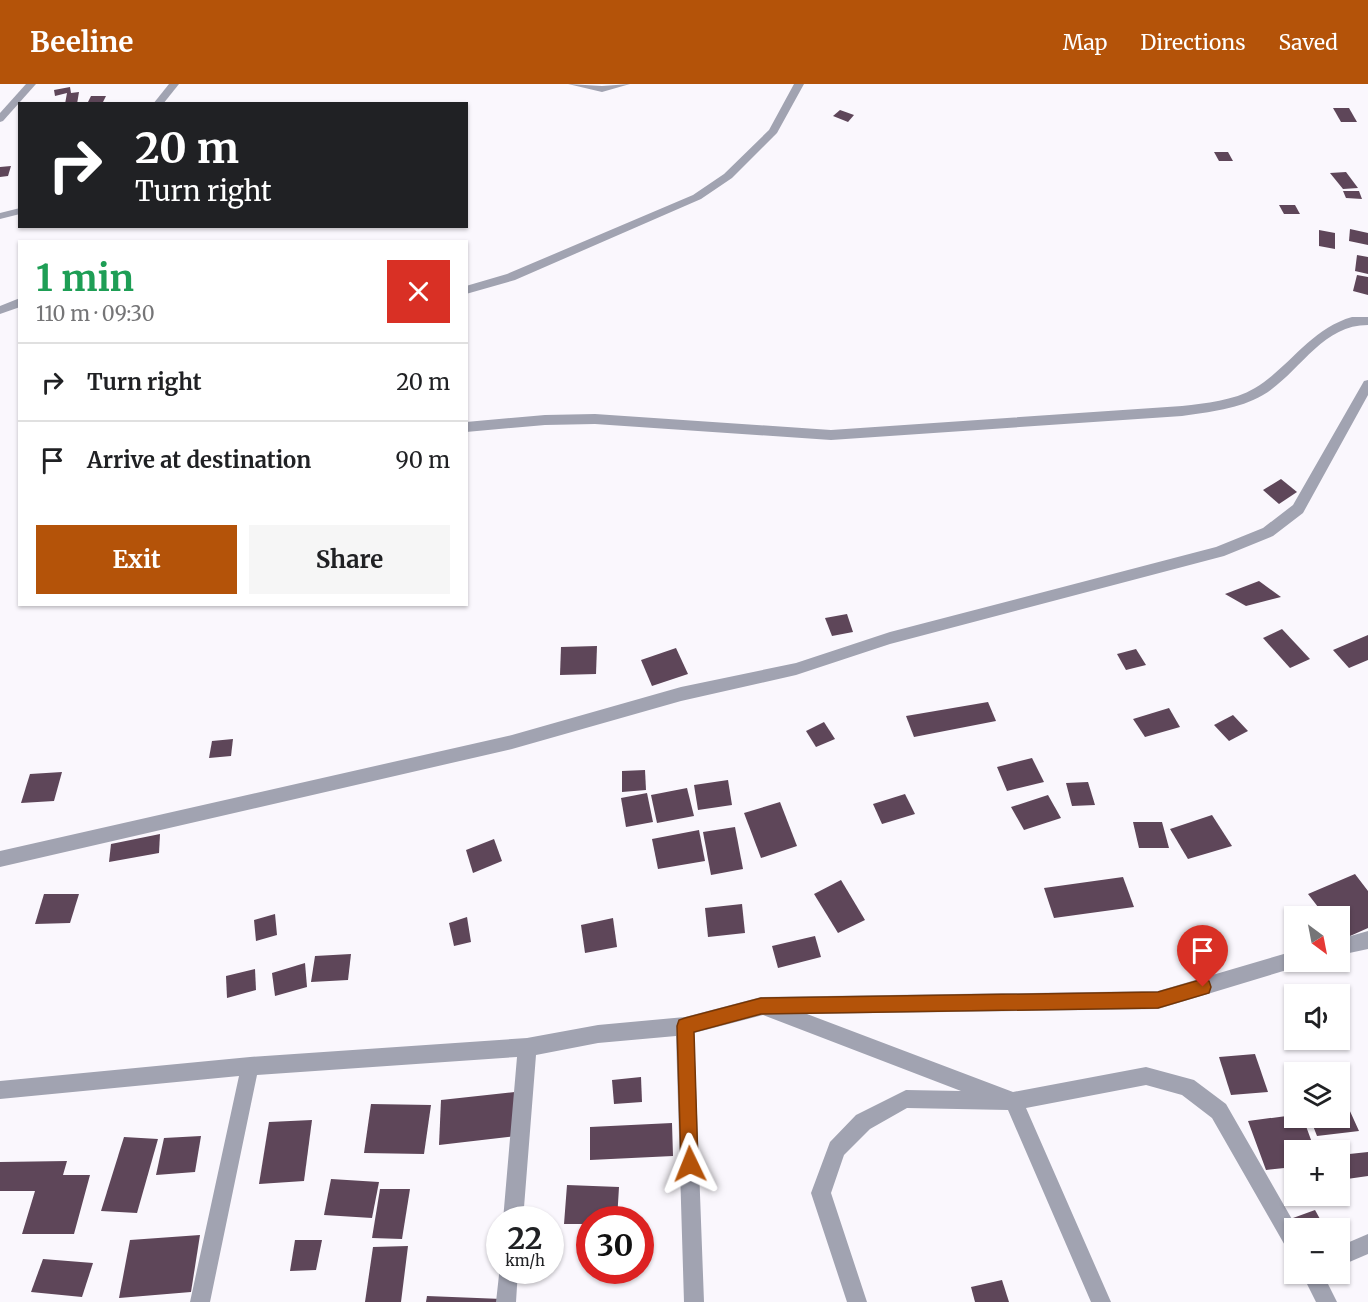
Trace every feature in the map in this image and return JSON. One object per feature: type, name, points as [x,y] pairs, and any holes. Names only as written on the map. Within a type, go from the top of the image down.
[{"type":"street","points":[[0,119],[31,84]]},
{"type":"street","points":[[160,102],[174,84]]},
{"type":"street","points":[[573,84],[602,89],[625,84]]},
{"type":"street","points":[[468,289],[511,277],[697,197],[728,176],[773,131],[799,84]]},
{"type":"street","points":[[0,216],[18,212]]},
{"type":"street","points":[[0,310],[18,303]]},
{"type":"street","points":[[468,427],[545,420],[595,419],[831,435],[1182,411],[1231,404],[1261,391],[1337,324],[1356,318],[1368,321]]},
{"type":"street","points":[[0,859],[512,742],[681,694],[796,669],[890,638],[1219,552],[1268,532],[1298,509],[1368,384]]},
{"type":"street","points":[[1350,944],[1368,940]]},
{"type":"street","points":[[0,1090],[250,1066],[527,1047],[598,1034],[685,1026],[761,1006],[1158,1000],[1284,963]]},
{"type":"street","points":[[761,1006],[1013,1101],[1101,1302]]},
{"type":"street","points":[[685,1026],[694,1302]]},
{"type":"street","points":[[514,1206],[527,1047]]},
{"type":"street","points":[[200,1302],[250,1066]]},
{"type":"street","points":[[857,1302],[820,1193],[837,1149],[863,1122],[906,1099],[1013,1101],[1146,1076],[1187,1087],[1219,1111],[1284,1225]]},
{"type":"street","points":[[1350,1252],[1368,1244]]},
{"type":"street","points":[[506,1302],[507,1284]]},
{"type":"street","points":[[1317,1284],[1327,1302]]},
{"type":"building","points":[[70,87],[71,93],[79,92],[77,102],[65,102],[67,93],[55,96],[54,90]]},
{"type":"building","points":[[91,96],[106,96],[103,102],[88,102]]},
{"type":"building","points":[[1333,108],[1349,108],[1357,122],[1341,122]]},
{"type":"building","points":[[840,110],[854,115],[848,122],[833,116]]},
{"type":"building","points":[[1214,152],[1228,152],[1233,161],[1219,161]]},
{"type":"building","points":[[11,166],[8,176],[0,177],[0,167]]},
{"type":"building","points":[[1346,172],[1358,188],[1343,189],[1330,173]]},
{"type":"building","points":[[1343,191],[1359,191],[1362,199],[1346,198]]},
{"type":"building","points":[[1279,205],[1295,205],[1300,214],[1284,214]]},
{"type":"building","points":[[1350,229],[1368,233],[1368,245],[1349,241]]},
{"type":"building","points":[[1319,230],[1335,233],[1335,249],[1319,246]]},
{"type":"building","points":[[1357,255],[1368,257],[1368,274],[1355,271]]},
{"type":"building","points":[[1357,275],[1368,277],[1368,295],[1353,291]]},
{"type":"building","points":[[1281,479],[1297,492],[1279,504],[1263,490]]},
{"type":"building","points":[[1259,581],[1281,597],[1246,606],[1225,594]]},
{"type":"building","points":[[847,614],[853,632],[832,636],[825,618]]},
{"type":"building","points":[[1282,629],[1310,659],[1290,668],[1263,638]]},
{"type":"building","points":[[1368,635],[1368,660],[1349,668],[1333,650]]},
{"type":"building","points":[[597,646],[596,674],[560,675],[561,647]]},
{"type":"building","points":[[676,648],[688,674],[652,686],[641,660]]},
{"type":"building","points":[[1136,649],[1146,665],[1126,670],[1117,654]]},
{"type":"building","points":[[988,702],[996,721],[914,737],[906,716]]},
{"type":"building","points":[[1169,708],[1180,727],[1145,737],[1133,719]]},
{"type":"building","points":[[1233,715],[1248,731],[1229,741],[1214,725]]},
{"type":"building","points":[[824,722],[835,739],[816,747],[806,731]]},
{"type":"building","points":[[233,739],[231,756],[209,758],[212,741]]},
{"type":"building","points":[[1032,758],[1044,782],[1007,791],[997,767]]},
{"type":"building","points":[[645,770],[646,790],[622,792],[622,771]]},
{"type":"building","points":[[62,772],[54,801],[21,803],[30,774]]},
{"type":"building","points":[[728,780],[732,805],[698,810],[694,785]]},
{"type":"building","points":[[1088,782],[1095,805],[1072,806],[1066,783]]},
{"type":"building","points":[[687,788],[694,816],[657,823],[651,795]]},
{"type":"building","points":[[647,793],[653,822],[626,827],[621,798]]},
{"type":"building","points":[[905,794],[915,814],[882,824],[873,804]]},
{"type":"building","points":[[1048,795],[1061,818],[1024,830],[1011,807]]},
{"type":"building","points":[[780,802],[797,846],[761,858],[744,813]]},
{"type":"building","points":[[1212,815],[1232,846],[1188,859],[1170,829]]},
{"type":"building","points":[[1133,822],[1162,822],[1169,848],[1139,848]]},
{"type":"building","points":[[735,827],[743,869],[711,875],[703,832]]},
{"type":"building","points":[[699,830],[705,861],[658,869],[652,839]]},
{"type":"building","points":[[160,834],[159,853],[109,862],[111,844]]},
{"type":"building","points":[[494,839],[502,861],[473,873],[466,850]]},
{"type":"building","points":[[1355,874],[1368,891],[1368,928],[1350,936],[1350,906],[1317,906],[1308,894]]},
{"type":"building","points":[[1123,877],[1134,907],[1054,918],[1044,888]]},
{"type":"building","points":[[841,880],[865,920],[838,933],[814,894]]},
{"type":"building","points":[[44,894],[79,894],[70,923],[35,924]]},
{"type":"building","points":[[742,904],[745,933],[708,937],[705,908]]},
{"type":"building","points":[[275,914],[277,935],[256,941],[254,920]]},
{"type":"building","points":[[467,917],[471,942],[454,946],[449,923]]},
{"type":"building","points":[[613,918],[617,947],[585,953],[581,925]]},
{"type":"building","points":[[815,936],[821,957],[778,968],[772,946]]},
{"type":"building","points":[[351,954],[348,980],[311,982],[315,956]]},
{"type":"building","points":[[305,963],[307,987],[275,996],[272,973]]},
{"type":"building","points":[[255,969],[256,990],[227,998],[226,976]]},
{"type":"building","points":[[1255,1054],[1268,1092],[1231,1095],[1219,1057]]},
{"type":"building","points":[[641,1077],[642,1102],[614,1104],[612,1080]]},
{"type":"building","points":[[515,1092],[516,1136],[439,1145],[441,1100]]},
{"type":"building","points":[[371,1104],[431,1105],[424,1154],[364,1153]]},
{"type":"building","points":[[1350,1111],[1359,1131],[1317,1136],[1314,1128],[1350,1128]]},
{"type":"building","points":[[1284,1116],[1284,1128],[1307,1128],[1311,1140],[1284,1140],[1284,1168],[1266,1170],[1248,1121]]},
{"type":"building","points":[[312,1120],[304,1181],[259,1184],[269,1122]]},
{"type":"building","points":[[672,1123],[673,1156],[590,1160],[590,1127]]},
{"type":"building","points":[[201,1136],[195,1172],[156,1175],[164,1138]]},
{"type":"building","points":[[124,1137],[158,1139],[137,1213],[101,1211]]},
{"type":"building","points":[[1368,1152],[1368,1176],[1350,1179],[1350,1154]]},
{"type":"building","points":[[67,1161],[63,1175],[90,1175],[74,1234],[22,1234],[35,1191],[0,1191],[0,1162]]},
{"type":"building","points":[[331,1179],[379,1182],[372,1218],[324,1215]]},
{"type":"building","points":[[567,1185],[619,1187],[618,1206],[576,1206],[576,1224],[564,1224]]},
{"type":"building","points":[[380,1189],[410,1189],[402,1239],[372,1238]]},
{"type":"building","points":[[1315,1210],[1319,1218],[1293,1218]]},
{"type":"building","points":[[200,1235],[191,1292],[119,1298],[130,1240]]},
{"type":"building","points":[[295,1240],[322,1240],[316,1270],[290,1271]]},
{"type":"building","points":[[408,1246],[401,1302],[365,1302],[373,1247]]},
{"type":"building","points":[[43,1259],[93,1263],[82,1297],[31,1292]]},
{"type":"building","points":[[1002,1280],[1009,1302],[975,1302],[971,1287]]},
{"type":"building","points":[[427,1296],[502,1299],[502,1302],[426,1302]]},
{"type":"route","points":[[690,1164],[685,1026],[761,1006],[1158,1000],[1203,987]]}]
